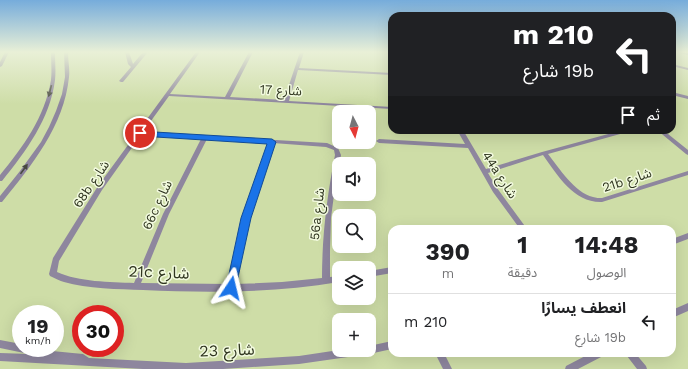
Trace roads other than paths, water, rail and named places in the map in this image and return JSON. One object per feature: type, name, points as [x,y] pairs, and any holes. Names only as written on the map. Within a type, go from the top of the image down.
[{"type":"street","points":[[0,179],[31,136],[46,105],[53,79],[53,69]]},
{"type":"street","points":[[0,200],[34,155],[55,118],[65,89],[67,69]]},
{"type":"street","points":[[120,81],[131,69]]},
{"type":"street","name":"68b شارع","points":[[53,274],[54,265],[78,222],[186,69]]},
{"type":"street","points":[[227,98],[241,69]]},
{"type":"street","points":[[286,102],[298,69]]},
{"type":"street","points":[[302,69],[388,74]]},
{"type":"street","points":[[676,94],[688,98]]},
{"type":"street","name":"شارع 17","points":[[169,95],[388,108]]},
{"type":"street","points":[[140,133],[272,142],[256,183],[246,218],[231,288]]},
{"type":"street","name":"44a شارع","points":[[462,134],[484,172],[521,225]]},
{"type":"street","points":[[484,172],[544,153],[614,134]]},
{"type":"street","points":[[665,134],[688,154]]},
{"type":"street","name":"66c شارع","points":[[136,286],[166,214],[205,138]]},
{"type":"street","points":[[379,141],[469,146]]},
{"type":"street","name":"56a شارع","points":[[272,142],[327,145],[336,149],[338,155],[331,184],[326,223],[326,281]]},
{"type":"street","name":"21b شارع","points":[[544,153],[577,192],[584,198],[594,201],[602,200],[688,173]]},
{"type":"street","points":[[676,240],[688,236]]},
{"type":"street","points":[[376,273],[388,271]]},
{"type":"street","name":"21c شارع","points":[[53,274],[55,277],[64,280],[136,286],[231,288],[332,280]]},
{"type":"street","points":[[676,312],[688,307]]},
{"type":"street","name":"شارع 23","points":[[0,344],[52,355],[145,366],[227,366],[299,360],[332,355]]},
{"type":"street","name":"شارع 23","points":[[376,348],[388,346]]},
{"type":"street","name":"شارع 23","points":[[0,357],[81,362],[86,360]]},
{"type":"street","points":[[442,357],[448,369]]},
{"type":"street","points":[[445,357],[448,369]]},
{"type":"street","points":[[569,369],[592,357]]},
{"type":"street","points":[[633,357],[643,369]]},
{"type":"street","points":[[0,362],[10,358]]}]
